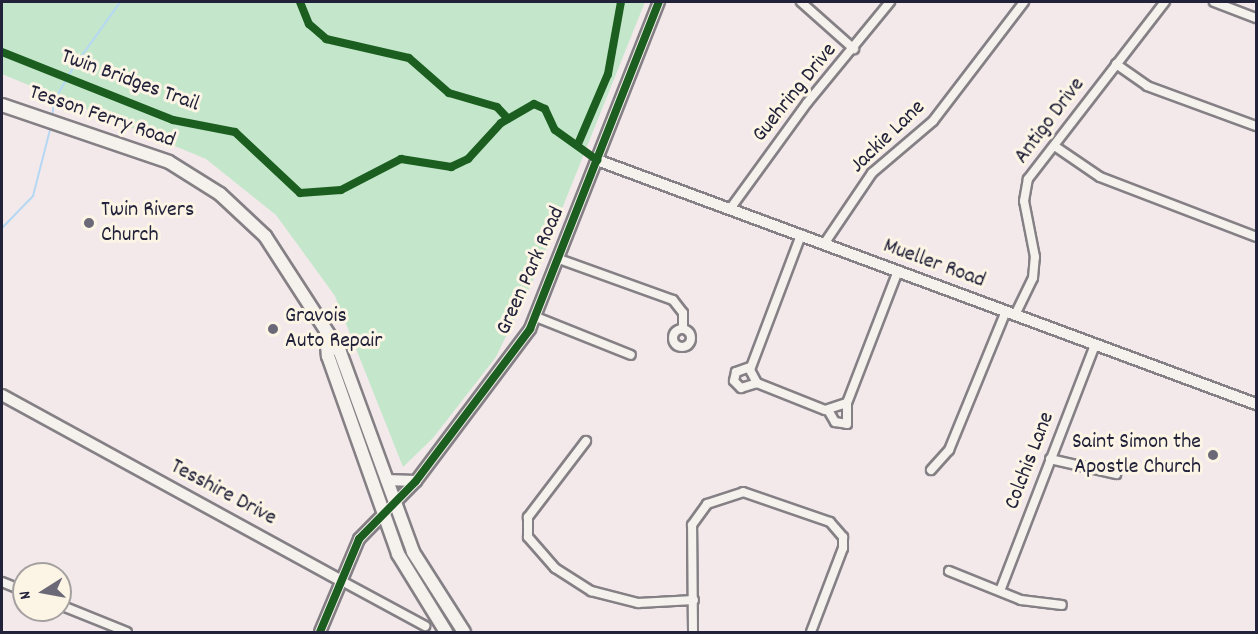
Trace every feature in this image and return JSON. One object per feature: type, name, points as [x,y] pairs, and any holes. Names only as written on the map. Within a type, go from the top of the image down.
[{"type":"main road","name":"Tesson Ferry Road","points":[[2,105],[101,136],[169,162],[235,206],[291,268],[326,333],[340,352],[395,505],[422,571],[464,633]]},
{"type":"main road","name":"Tesson Ferry Road","points":[[326,333],[328,356],[384,517],[410,580],[446,633]]},
{"type":"street","name":"Green Park Road","points":[[320,633],[340,580],[359,539],[384,517],[416,480],[508,362],[536,316],[658,2]]},
{"type":"street","points":[[801,2],[854,49]]},
{"type":"street","name":"Guehring Drive","points":[[730,209],[807,103],[854,49],[890,2]]},
{"type":"street","name":"Jackie Lane","points":[[824,244],[872,173],[933,121],[1024,2]]},
{"type":"street","name":"Antigo Drive","points":[[931,471],[949,450],[1011,313],[1033,278],[1035,257],[1024,201],[1028,180],[1056,147],[1116,64],[1165,2]]},
{"type":"street","points":[[1214,2],[1257,18]]},
{"type":"street","points":[[1116,64],[1148,86],[1257,126]]},
{"type":"street","points":[[1056,147],[1100,177],[1257,237]]},
{"type":"street","name":"Mueller Road","points":[[597,160],[1257,404]]},
{"type":"street","points":[[750,371],[801,235]]},
{"type":"street","points":[[559,259],[672,300],[683,313],[683,329]]},
{"type":"street","points":[[832,410],[835,422],[847,424],[847,403],[898,271]]},
{"type":"street","points":[[536,316],[631,355]]},
{"type":"street","name":"Colchis Lane","points":[[1000,591],[1095,345]]},
{"type":"street","points":[[750,371],[757,383]]},
{"type":"street","points":[[750,371],[736,372],[734,381],[741,388],[757,383],[832,410],[847,403]]},
{"type":"street","name":"Tesshire Drive","points":[[2,395],[425,626]]},
{"type":"street","points":[[586,441],[528,517],[528,537],[555,568],[591,591],[638,603],[694,600]]},
{"type":"street","points":[[1050,459],[1116,474]]},
{"type":"street","points":[[386,480],[416,480]]},
{"type":"street","points":[[693,633],[694,600],[690,531],[707,504],[728,493],[751,494],[830,522],[843,537],[843,548],[811,633]]},
{"type":"street","points":[[949,571],[1000,591],[1062,605]]},
{"type":"street","points":[[72,610],[127,633]]},
{"type":"green space","points":[[2,2],[645,2],[535,276],[496,357],[433,438],[403,467],[335,296],[276,215],[206,159],[2,74]]},
{"type":"waterway","points":[[52,118],[54,101],[73,68],[120,2]]},
{"type":"waterway","points":[[2,228],[33,196],[51,126]]},
{"type":"cycle path","points":[[300,2],[309,24],[326,39],[409,58],[449,93],[497,107],[508,119]]},
{"type":"cycle path","points":[[578,144],[608,74],[621,2]]},
{"type":"cycle path","points":[[320,632],[359,539],[416,481],[530,329],[659,2]]},
{"type":"cycle path","name":"Twin Bridges Trail","points":[[2,52],[173,120],[235,132],[300,193],[341,190],[401,159],[451,167],[468,159],[501,123],[534,104],[545,109],[555,130],[597,160]]},
{"type":"place","name":"Twin Rivers Church","points":[[89,223]]},
{"type":"place","name":"Gravois Auto Repair","points":[[273,329]]},
{"type":"place","name":"Saint Simon the Apostle Church","points":[[1213,455]]}]
